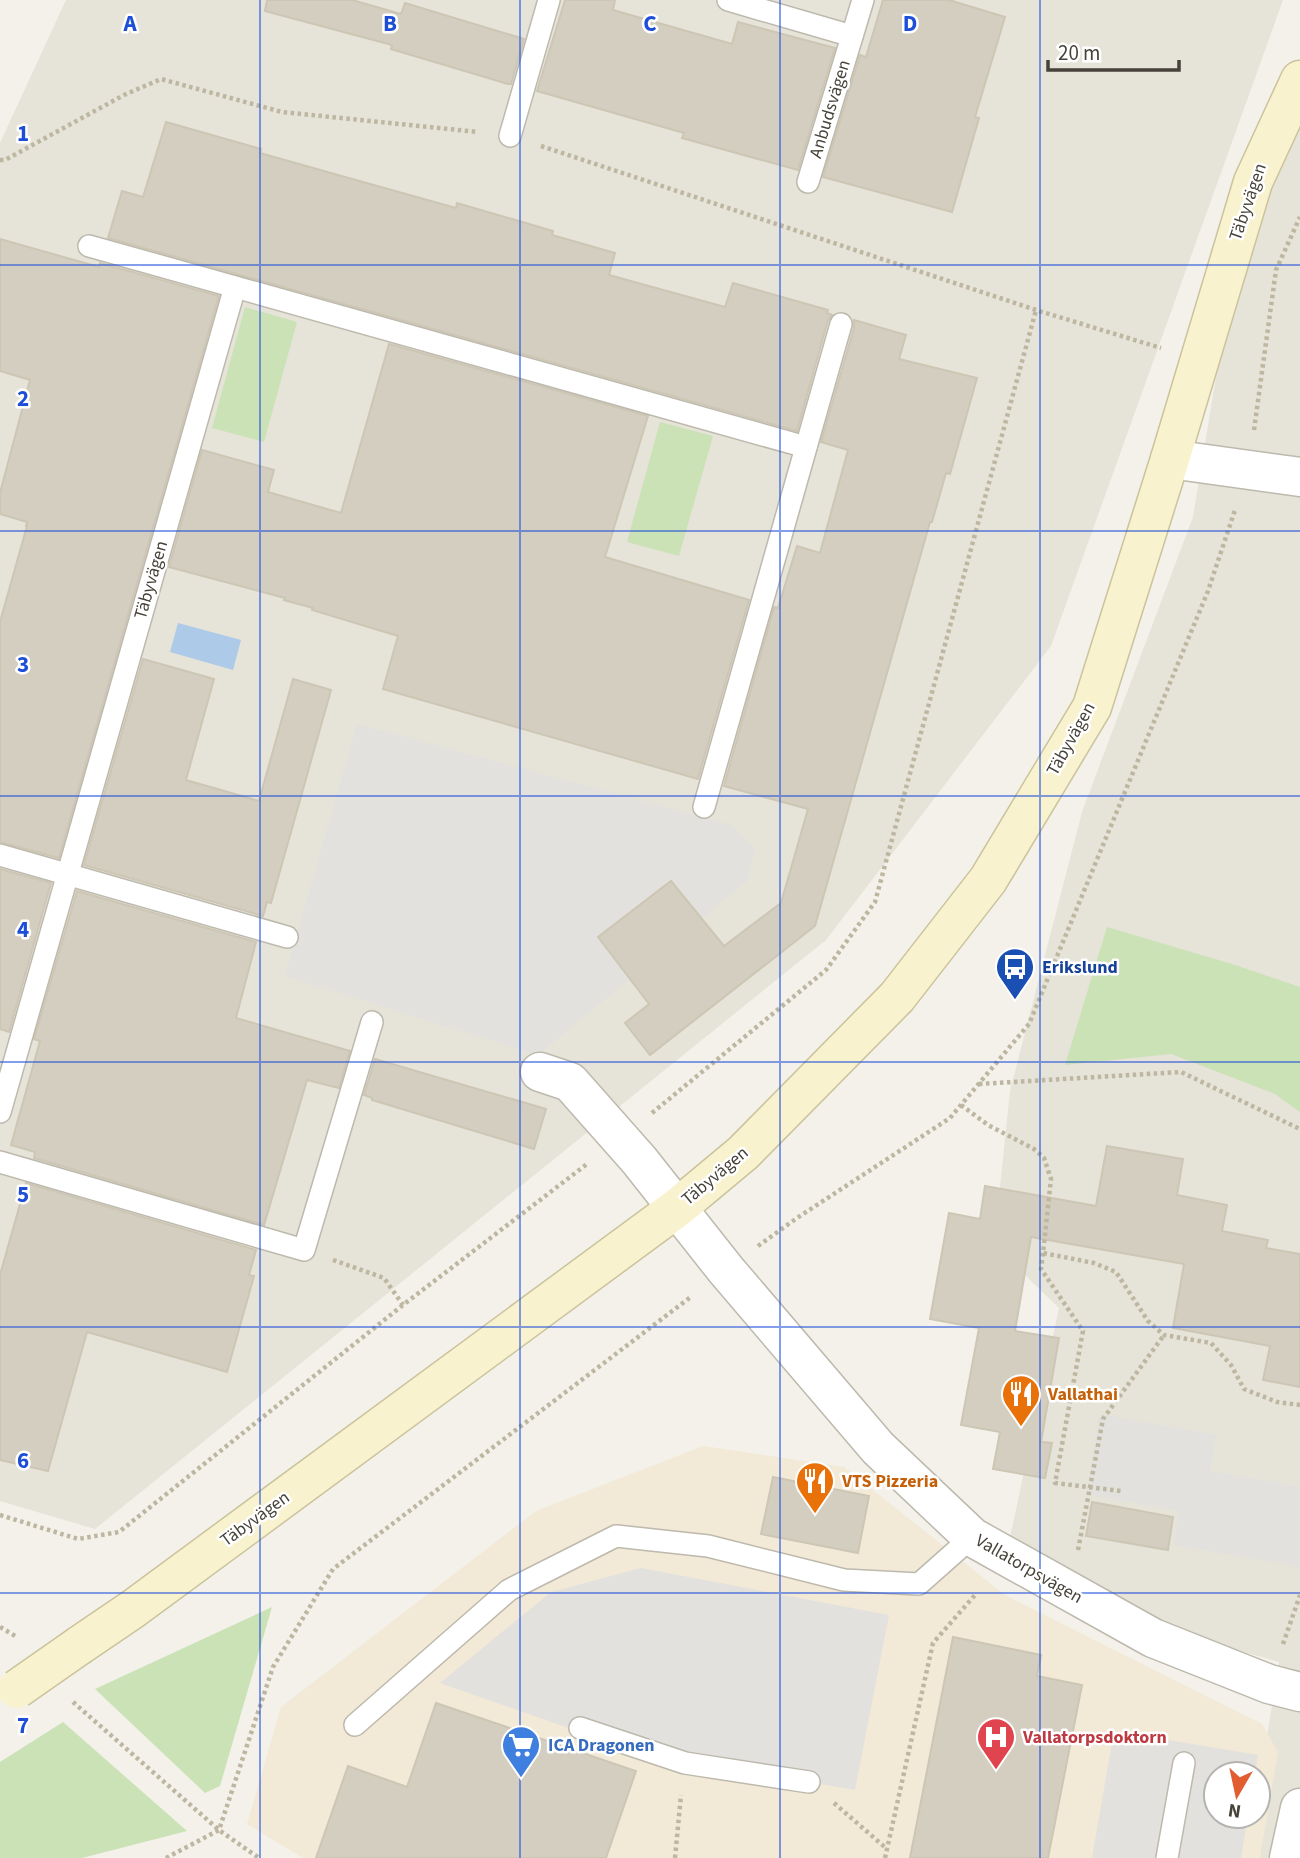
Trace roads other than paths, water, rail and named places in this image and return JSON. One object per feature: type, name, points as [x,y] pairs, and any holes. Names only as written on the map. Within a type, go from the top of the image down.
[{"type":"main road","name":"Täbyvägen","points":[[8,1695],[156,1593],[677,1208],[743,1153],[897,998],[988,880],[1092,707],[1253,182],[1300,80]]},
{"type":"street","points":[[1170,459],[1300,477]]},
{"type":"street","name":"Täbyvägen","points":[[540,1072],[570,1082],[639,1160],[677,1208]]},
{"type":"street","name":"Vallatorpsvägen","points":[[677,1208],[726,1270],[878,1448],[972,1537],[1153,1638],[1284,1688]]},
{"type":"street","points":[[1289,1858],[1300,1808]]},
{"type":"lane","points":[[510,136],[549,0]]},
{"type":"lane","name":"Anbudsvägen","points":[[727,0],[852,36]]},
{"type":"lane","name":"Anbudsvägen","points":[[808,182],[863,0]]},
{"type":"lane","points":[[89,246],[806,447]]},
{"type":"lane","name":"Täbyvägen","points":[[0,1112],[235,286]]},
{"type":"lane","points":[[704,807],[841,324]]},
{"type":"lane","points":[[0,855],[287,937]]},
{"type":"lane","points":[[0,1162],[304,1250],[372,1022]]},
{"type":"lane","points":[[355,1725],[509,1590],[616,1536],[708,1546],[844,1580],[919,1584],[972,1537]]},
{"type":"lane","points":[[580,1728],[685,1763],[809,1782]]},
{"type":"lane","points":[[1167,1858],[1184,1763]]},
{"type":"water","points":[[178,623],[241,640],[233,670],[170,652]]},
{"type":"place","name":"Erikslund","points":[[1015,1001]]},
{"type":"place","name":"Vallathai","points":[[1021,1428]]},
{"type":"place","name":"VTS Pizzeria","points":[[815,1515]]},
{"type":"place","name":"Vallatorpsdoktorn","points":[[996,1771]]},
{"type":"place","name":"ICA Dragonen","points":[[521,1779]]}]
